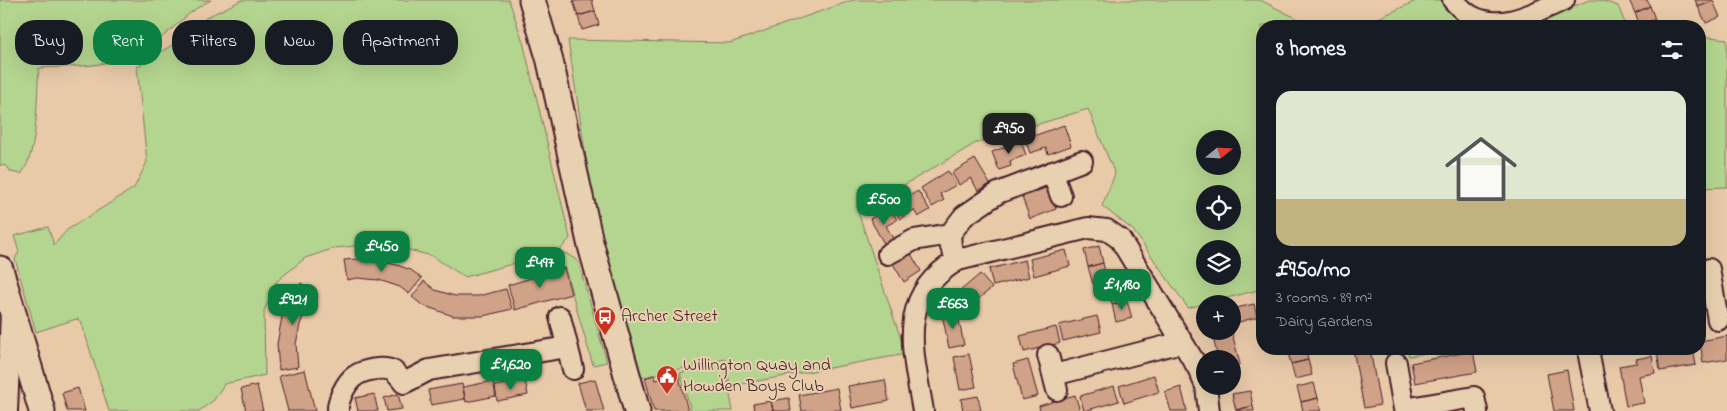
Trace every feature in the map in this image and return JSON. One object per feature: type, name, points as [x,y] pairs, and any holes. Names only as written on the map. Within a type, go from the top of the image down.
[{"type":"main road","points":[[532,0],[548,53],[590,242],[636,411]]},
{"type":"main road","points":[[0,269],[12,304],[42,411]]},
{"type":"street","points":[[1453,0],[1471,16],[1485,20]]},
{"type":"street","points":[[1518,20],[1564,0]]},
{"type":"street","points":[[958,260],[951,247],[950,234],[964,216],[998,193],[1082,161]]},
{"type":"street","points":[[1052,172],[1061,196]]},
{"type":"street","points":[[922,411],[914,360],[912,325],[918,302],[930,280],[958,260],[1023,246],[1088,228],[1107,230],[1120,239],[1196,368]]},
{"type":"street","points":[[888,254],[914,240],[950,234]]},
{"type":"street","points":[[1709,269],[1715,320]]},
{"type":"street","points":[[7,411],[8,336],[12,304]]},
{"type":"street","points":[[560,317],[573,369]]},
{"type":"street","points":[[1048,356],[1056,382],[1182,342]]},
{"type":"street","points":[[338,411],[338,406],[346,387],[355,376],[378,369],[392,371],[404,383],[429,370],[567,347]]},
{"type":"street","points":[[1589,355],[1600,411]]},
{"type":"street","points":[[1396,363],[1404,409],[1474,397],[1477,411]]},
{"type":"street","points":[[1207,395],[1209,411]]},
{"type":"green space","points":[[0,0],[211,0],[195,9],[182,20],[172,20],[172,28],[162,36],[162,20],[93,20],[93,65],[39,68],[36,124],[27,165],[21,174],[11,172],[7,166],[0,165]]},
{"type":"green space","points":[[242,0],[509,0],[523,42],[570,238],[559,251],[465,277],[432,256],[382,243],[335,248],[305,258],[277,281],[264,311],[265,375],[224,384],[214,400],[199,411],[109,411],[81,321],[76,319],[36,332],[15,259],[19,252],[14,236],[48,227],[54,245],[67,230],[134,188],[147,162],[137,67],[140,65],[162,65],[162,51],[172,45],[172,65],[255,65],[255,20],[204,20]]},
{"type":"green space","points":[[853,0],[1260,0],[1300,20],[1256,20],[1256,291],[1239,295],[1196,295],[1196,306],[1188,308],[1133,230],[1102,206],[1115,174],[1088,109],[976,143],[858,212],[906,354],[730,386],[725,359],[639,378],[592,197],[568,40],[730,43]]},
{"type":"green space","points":[[1418,0],[1441,0],[1457,20],[1374,20]]},
{"type":"green space","points":[[1589,0],[1600,0],[1618,6],[1624,20],[1543,20]]},
{"type":"green space","points":[[1706,37],[1727,39],[1727,187],[1706,188]]},
{"type":"green space","points":[[560,252],[578,261],[607,362],[593,365]]},
{"type":"green space","points":[[724,362],[733,411],[691,411],[680,373]]},
{"type":"building","points":[[592,0],[595,11],[578,16],[573,1]]},
{"type":"building","points":[[1629,0],[1647,0],[1650,6],[1635,13]]},
{"type":"building","points":[[1695,0],[1713,0],[1713,1],[1698,7]]},
{"type":"building","points":[[1713,1],[1720,17],[1706,23],[1698,7]]},
{"type":"building","points":[[1650,6],[1655,19],[1638,20],[1635,13]]},
{"type":"building","points":[[595,11],[599,25],[582,30],[578,16]]},
{"type":"building","points":[[1064,125],[1071,146],[1048,154],[1046,148],[1030,153],[1025,139]]},
{"type":"building","points":[[1021,141],[1026,155],[1010,161],[1011,166],[999,170],[992,152]]},
{"type":"building","points":[[975,159],[990,184],[978,191],[971,178],[959,185],[952,173]]},
{"type":"building","points":[[948,171],[956,185],[940,194],[944,200],[932,207],[921,188]]},
{"type":"building","points":[[1048,187],[1056,209],[1030,219],[1022,197]]},
{"type":"building","points":[[918,191],[930,210],[918,217],[914,210],[900,219],[892,206]]},
{"type":"building","points":[[890,207],[897,220],[886,226],[895,242],[886,247],[870,219]]},
{"type":"building","points":[[1099,246],[1103,263],[1088,267],[1084,250]]},
{"type":"building","points":[[908,249],[921,271],[904,282],[890,259]]},
{"type":"building","points":[[1066,250],[1070,266],[1034,276],[1030,259]]},
{"type":"building","points":[[371,259],[397,265],[411,270],[422,278],[409,294],[400,287],[379,280],[357,278],[347,280],[344,260]]},
{"type":"building","points":[[1025,260],[1029,277],[993,286],[989,269]]},
{"type":"building","points":[[1103,263],[1107,281],[1093,284],[1088,267]]},
{"type":"building","points":[[564,268],[571,294],[515,310],[508,285]]},
{"type":"building","points":[[980,274],[992,288],[963,311],[952,298]]},
{"type":"building","points":[[424,281],[435,290],[455,296],[478,296],[506,289],[512,309],[483,316],[453,316],[422,305],[412,297]]},
{"type":"building","points":[[301,283],[318,296],[304,314],[300,325],[296,344],[298,367],[279,370],[277,344],[282,317],[287,303]]},
{"type":"building","points":[[1123,283],[1127,301],[1112,304],[1108,287]]},
{"type":"building","points":[[1127,301],[1132,318],[1116,322],[1112,304]]},
{"type":"building","points":[[1254,304],[1256,317],[1241,321],[1241,307]]},
{"type":"building","points":[[957,311],[964,345],[949,348],[942,314]]},
{"type":"building","points":[[1097,316],[1101,332],[1063,341],[1059,325]]},
{"type":"building","points":[[1056,327],[1060,343],[1024,352],[1020,336]]},
{"type":"building","points":[[1727,336],[1727,359],[1703,363],[1702,355],[1706,355],[1706,340]]},
{"type":"building","points":[[1214,340],[1234,340],[1236,350],[1216,350]]},
{"type":"building","points":[[969,354],[976,387],[960,390],[954,357]]},
{"type":"building","points":[[1289,355],[1307,355],[1308,360],[1291,364]]},
{"type":"building","points":[[1354,355],[1371,355],[1380,405],[1364,408]]},
{"type":"building","points":[[1452,355],[1474,355],[1477,372],[1415,383],[1411,363]]},
{"type":"building","points":[[1658,355],[1694,355],[1696,365],[1660,371]]},
{"type":"building","points":[[1652,356],[1655,373],[1639,376],[1644,403],[1626,406],[1619,366],[1637,363],[1636,359]]},
{"type":"building","points":[[1028,360],[1038,396],[1022,400],[1013,364]]},
{"type":"building","points":[[1308,360],[1312,375],[1295,379],[1291,364]]},
{"type":"building","points":[[305,370],[315,411],[288,411],[279,376]]},
{"type":"building","points":[[1567,370],[1574,411],[1554,411],[1547,374]]},
{"type":"building","name":"Willington Quay and Howden Boys Club","points":[[678,373],[688,411],[654,411],[645,378],[654,375],[656,380]]},
{"type":"building","points":[[1154,375],[1159,392],[1124,403],[1119,386]]},
{"type":"building","points":[[595,379],[604,411],[586,411],[578,383]]},
{"type":"building","points":[[525,380],[528,395],[497,401],[495,386]]},
{"type":"building","points":[[885,380],[889,401],[852,408],[848,386]]},
{"type":"building","points":[[493,381],[496,396],[466,402],[463,387]]},
{"type":"building","points":[[1314,383],[1318,398],[1301,402],[1297,387]]},
{"type":"building","points":[[462,384],[465,399],[431,405],[428,390]]},
{"type":"building","points":[[257,385],[263,411],[246,411],[241,389]]},
{"type":"building","points":[[1114,386],[1119,401],[1084,411],[1080,396]]},
{"type":"building","points":[[1181,387],[1187,411],[1171,411],[1165,392]]},
{"type":"building","points":[[78,388],[85,411],[67,411],[62,393]]},
{"type":"building","points":[[837,388],[841,410],[802,411],[799,395]]},
{"type":"building","points":[[1250,391],[1253,406],[1236,410],[1232,395],[1241,395],[1241,392]]},
{"type":"building","points":[[374,394],[378,411],[358,411],[355,398]]},
{"type":"building","points":[[398,394],[402,409],[387,411],[384,398]]},
{"type":"building","points":[[1075,395],[1080,411],[1040,411],[1039,406]]},
{"type":"building","points":[[978,396],[981,411],[963,411],[961,399]]},
{"type":"building","points":[[789,398],[791,411],[773,411],[771,401]]},
{"type":"building","points":[[1318,398],[1321,411],[1303,411],[1301,402]]},
{"type":"building","points":[[771,401],[773,411],[754,411],[753,404]]},
{"type":"building","points":[[1253,406],[1254,411],[1236,411],[1236,410]]},
{"type":"place","name":"Archer Street","points":[[605,336]]},
{"type":"place","name":"Willington Quay and Howden Boys Club","points":[[667,395]]}]
